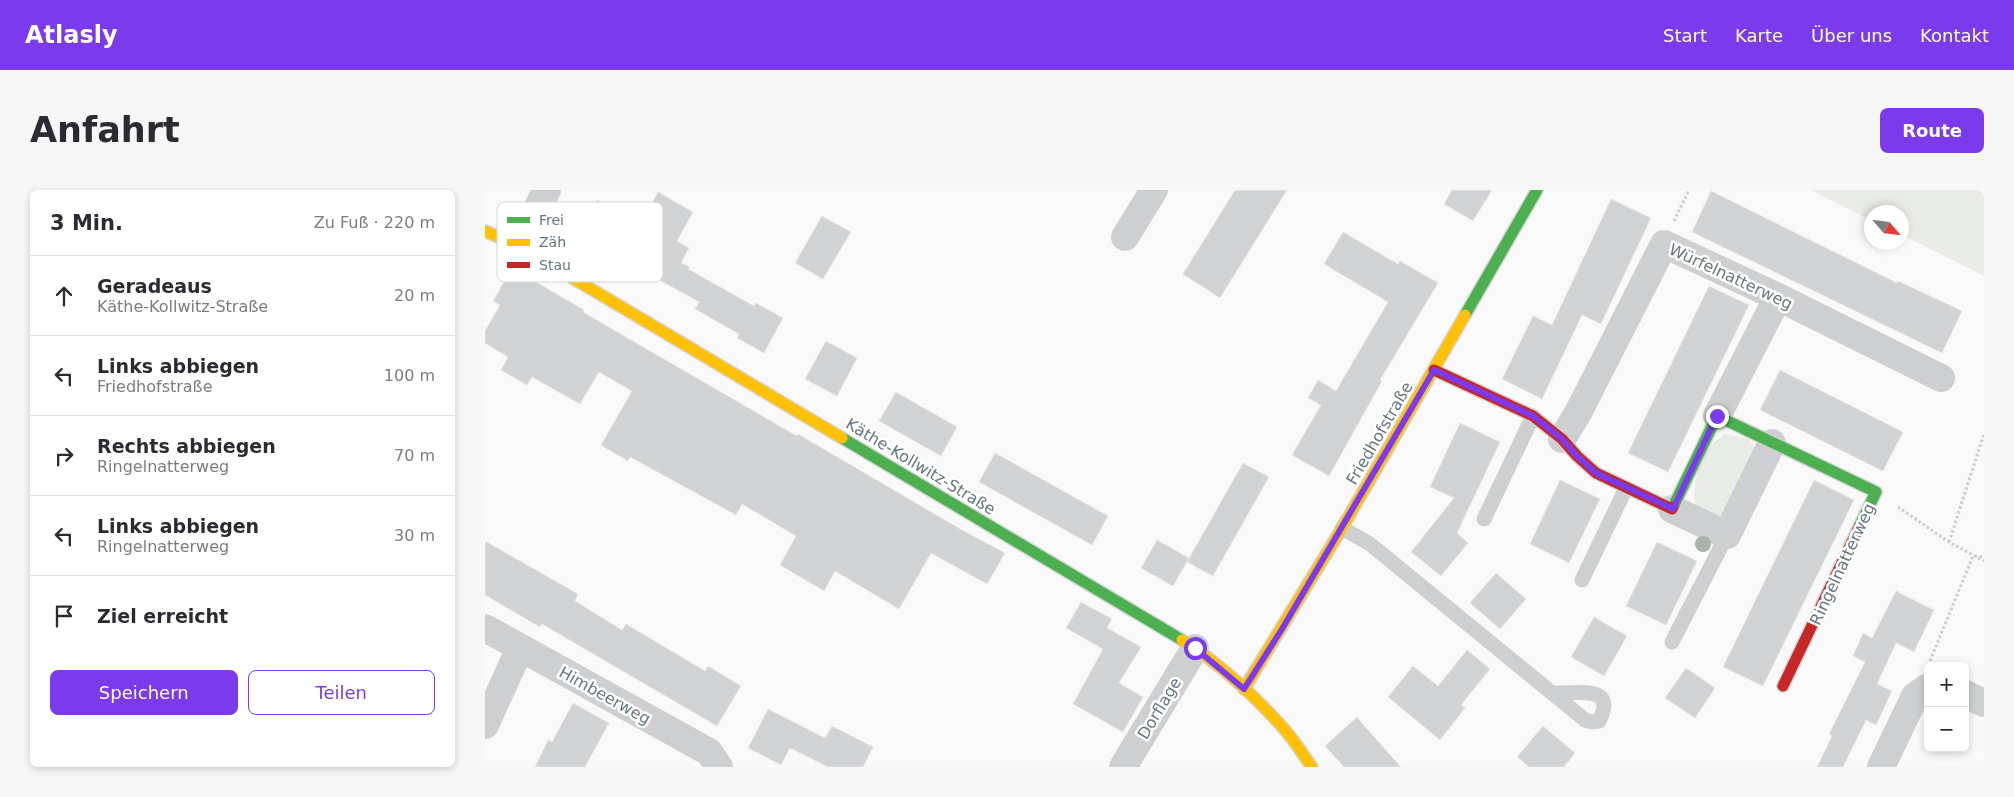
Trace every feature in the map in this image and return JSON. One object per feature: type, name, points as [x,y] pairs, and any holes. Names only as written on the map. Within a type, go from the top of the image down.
[{"type":"street","points":[[540,202],[547,190]]},
{"type":"street","points":[[1125,237],[1153,190]]},
{"type":"street","name":"Friedhofstraße","points":[[1244,689],[1342,528],[1537,190]]},
{"type":"street","name":"Käthe-Kollwitz-Straße","points":[[485,231],[497,236]]},
{"type":"street","name":"Würfelnatterweg","points":[[1562,439],[1578,413],[1664,244],[1941,378]]},
{"type":"street","name":"Käthe-Kollwitz-Straße","points":[[579,282],[1195,648],[1244,689],[1285,730],[1312,767]]},
{"type":"street","points":[[1673,509],[1717,416],[1778,298]]},
{"type":"street","points":[[1434,370],[1533,416],[1562,439],[1596,473],[1727,535],[1771,444]]},
{"type":"street","name":"Ringelnatterweg","points":[[1717,416],[1771,444],[1876,492],[1783,686]]},
{"type":"street","name":"Himbeerweg","points":[[485,628],[709,752],[719,767]]},
{"type":"street","points":[[485,725],[520,648]]},
{"type":"street","name":"Dorflage","points":[[1123,767],[1195,648]]},
{"type":"street","points":[[1881,767],[1922,692]]},
{"type":"street","points":[[1969,696],[1984,703]]},
{"type":"lane","points":[[1484,519],[1533,416]]},
{"type":"lane","points":[[1582,580],[1626,488]]},
{"type":"lane","points":[[1342,528],[1371,544],[1553,693]]},
{"type":"lane","points":[[1672,642],[1727,535]]},
{"type":"path","points":[[1664,244],[1689,190]]},
{"type":"path","points":[[1949,542],[1984,434]]},
{"type":"path","points":[[1876,492],[1949,542],[1973,556],[1984,559]]},
{"type":"path","points":[[1922,692],[1973,556]]},
{"type":"shaded area","points":[[1811,190],[1984,190],[1984,276],[1909,238],[1909,205],[1864,205],[1864,216]]},
{"type":"shaded area","points":[[1724,434],[1749,439],[1756,452],[1727,514],[1712,515],[1701,512],[1696,504],[1694,494],[1695,482],[1709,447]]},
{"type":"building","points":[[1235,190],[1287,190],[1220,298],[1183,274]]},
{"type":"building","points":[[1452,190],[1492,190],[1473,221],[1444,204]]},
{"type":"building","points":[[1711,191],[1897,283],[1898,281],[1962,311],[1942,353],[1692,232]]},
{"type":"building","points":[[658,192],[693,212],[677,241],[689,248],[681,263],[690,267],[688,269],[754,306],[756,303],[783,318],[764,353],[737,338],[739,334],[695,309],[699,302],[663,282],[663,202],[652,202]]},
{"type":"building","points":[[1611,199],[1651,218],[1601,324],[1582,315],[1542,399],[1502,379],[1533,316],[1552,325]]},
{"type":"building","points":[[822,216],[851,232],[823,279],[795,263]]},
{"type":"building","points":[[1343,232],[1398,264],[1400,261],[1438,283],[1380,380],[1382,381],[1329,476],[1292,455],[1321,405],[1308,398],[1318,380],[1336,391],[1388,302],[1324,264]]},
{"type":"building","points":[[504,282],[536,282],[584,310],[583,312],[797,436],[798,434],[1005,553],[987,584],[931,553],[899,609],[835,571],[824,591],[780,565],[796,536],[742,504],[736,515],[630,457],[628,461],[601,445],[632,391],[599,372],[580,404],[532,377],[527,385],[501,370],[508,357],[485,343],[485,331],[500,305],[493,301]]},
{"type":"building","points":[[1709,286],[1749,305],[1668,472],[1628,453]]},
{"type":"building","points":[[826,341],[857,358],[837,396],[805,379]]},
{"type":"building","points":[[1780,370],[1903,432],[1883,471],[1760,410]]},
{"type":"building","points":[[896,392],[957,427],[941,456],[879,421]]},
{"type":"building","points":[[1460,423],[1500,442],[1457,533],[1468,543],[1441,576],[1411,552],[1454,498],[1430,487]]},
{"type":"building","points":[[995,453],[1108,516],[1092,545],[979,482]]},
{"type":"building","points":[[1243,463],[1269,477],[1213,576],[1187,562]]},
{"type":"building","points":[[1560,480],[1600,499],[1569,563],[1530,544]]},
{"type":"building","points":[[1814,480],[1854,500],[1763,686],[1723,667]]},
{"type":"building","points":[[1157,540],[1189,558],[1173,586],[1141,568]]},
{"type":"building","points":[[485,541],[578,594],[575,601],[622,630],[626,624],[705,671],[708,666],[741,686],[717,726],[542,624],[540,627],[485,595]]},
{"type":"building","points":[[1657,542],[1697,561],[1666,625],[1626,606]]},
{"type":"building","points":[[1496,573],[1526,599],[1500,629],[1470,603]]},
{"type":"building","points":[[1896,591],[1934,610],[1914,652],[1896,643],[1877,684],[1892,691],[1876,725],[1866,720],[1843,767],[1817,767],[1832,736],[1829,734],[1865,662],[1853,656],[1863,633],[1872,638]]},
{"type":"building","points":[[1081,602],[1112,619],[1107,628],[1141,647],[1119,683],[1143,697],[1123,732],[1073,704],[1103,649],[1066,628]]},
{"type":"building","points":[[1594,617],[1627,636],[1604,676],[1571,657]]},
{"type":"building","points":[[1467,650],[1490,669],[1461,705],[1465,708],[1440,740],[1388,697],[1413,666],[1438,686]]},
{"type":"building","points":[[1686,668],[1715,688],[1695,718],[1665,698]]},
{"type":"building","points":[[573,703],[609,723],[585,767],[535,767],[548,740],[552,742]]},
{"type":"building","points":[[768,709],[825,738],[832,726],[873,747],[863,767],[828,767],[790,748],[781,765],[748,748]]},
{"type":"building","points":[[1357,717],[1401,767],[1344,767],[1325,746]]},
{"type":"building","points":[[1543,726],[1575,753],[1564,767],[1529,767],[1517,757]]},
{"type":"traffic: fast","points":[[1465,315],[1537,190]]},
{"type":"traffic: fast","points":[[1673,507],[1717,416],[1876,492],[1859,527]]},
{"type":"traffic: fast","points":[[842,438],[1182,640]]},
{"type":"traffic: slow","points":[[485,231],[497,236]]},
{"type":"traffic: slow","points":[[579,282],[842,438]]},
{"type":"traffic: slow","points":[[1244,689],[1342,528],[1465,315]]},
{"type":"traffic: slow","points":[[1182,640],[1223,669],[1262,705],[1288,734],[1312,767]]},
{"type":"traffic: jam","points":[[1434,370],[1533,416],[1562,439],[1596,473],[1672,509],[1673,507]]},
{"type":"traffic: jam","points":[[1783,686],[1859,527]]},
{"type":"route","points":[[1195,648],[1244,689],[1282,629],[1434,370],[1533,416],[1562,439],[1596,473],[1673,509],[1717,416]]}]
